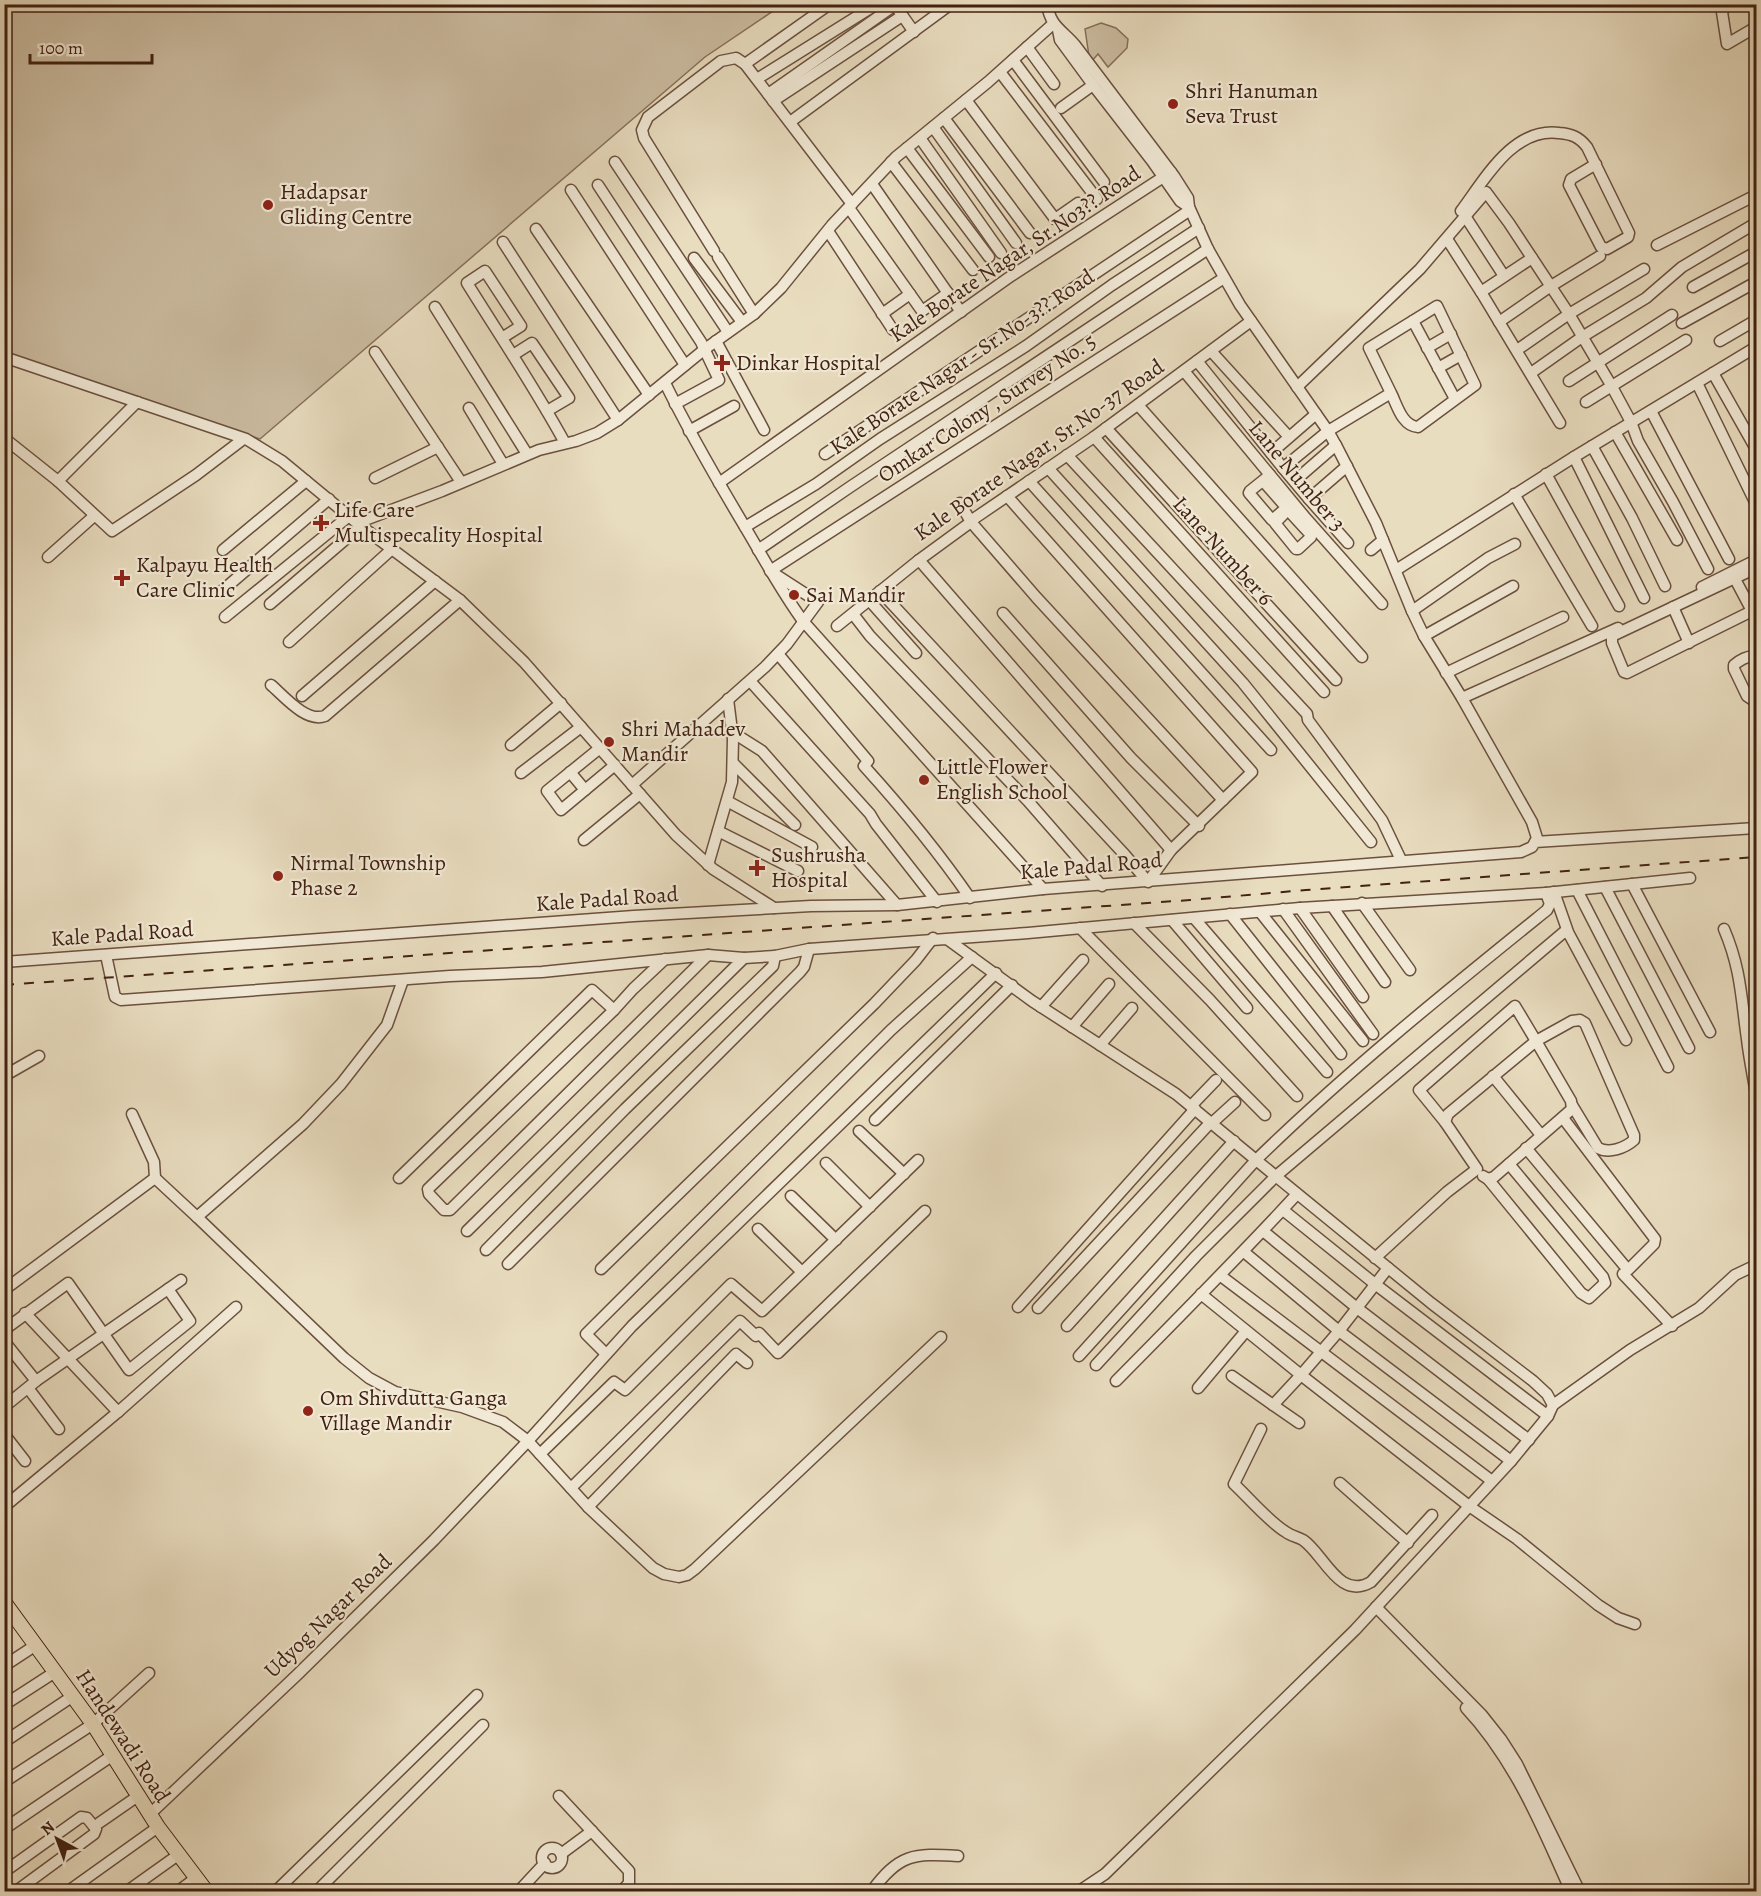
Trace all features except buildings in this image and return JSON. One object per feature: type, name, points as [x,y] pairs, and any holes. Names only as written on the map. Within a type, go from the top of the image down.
[{"type":"main road","name":"Handewadi Road","points":[[6,1606],[93,1724],[158,1827],[207,1892]]},
{"type":"street","points":[[745,64],[830,4]]},
{"type":"street","points":[[757,79],[878,4]]},
{"type":"street","points":[[790,122],[951,4]]},
{"type":"street","points":[[1047,4],[1060,40],[1093,85],[1120,112]]},
{"type":"street","points":[[1727,4],[1722,12],[1727,44],[1756,27]]},
{"type":"street","points":[[771,97],[895,5],[914,32]]},
{"type":"street","points":[[225,617],[356,522],[527,454],[597,433],[618,420],[705,349],[754,314],[780,288],[891,162],[1028,47],[1056,27]]},
{"type":"street","points":[[1056,27],[1067,36],[1167,175],[1180,201],[1189,209],[1224,278],[1251,321],[1328,431],[1383,540],[1424,636],[1532,822],[1537,838],[1535,842]]},
{"type":"street","points":[[1028,47],[1054,84]]},
{"type":"street","points":[[754,314],[644,138],[642,130],[648,117],[721,61],[736,58],[745,64],[790,122],[851,206],[922,311],[948,293]]},
{"type":"street","points":[[1013,60],[1104,182]]},
{"type":"street","points":[[1000,72],[1097,199]]},
{"type":"street","points":[[1061,108],[1093,85]]},
{"type":"street","points":[[966,100],[1055,219],[1078,203]]},
{"type":"street","points":[[944,118],[1030,233]]},
{"type":"street","points":[[933,127],[1016,243]]},
{"type":"street","points":[[1428,261],[1432,249],[1496,164],[1525,139],[1535,134],[1551,132],[1573,135],[1581,139],[1596,164],[1629,235],[1607,249],[1601,247],[1569,185],[1571,179],[1596,164]]},
{"type":"street","points":[[920,138],[1001,253]]},
{"type":"street","points":[[907,148],[989,257]]},
{"type":"street","points":[[615,162],[728,332]]},
{"type":"street","points":[[891,162],[973,270]]},
{"type":"street","name":"Kale Borate Nagar, Sr.No3?? Road","points":[[719,483],[1011,276],[1167,175]]},
{"type":"street","points":[[872,184],[961,312]]},
{"type":"street","points":[[598,185],[705,349],[719,380],[675,404]]},
{"type":"street","points":[[571,190],[685,365]]},
{"type":"street","points":[[1297,387],[1428,261],[1486,192],[1551,286],[1611,385],[1631,422],[1638,441],[1708,568]]},
{"type":"street","points":[[1657,245],[1756,195]]},
{"type":"street","points":[[825,454],[1189,209]]},
{"type":"street","points":[[1465,216],[1504,276]]},
{"type":"street","points":[[1531,373],[1646,298],[1682,267],[1756,223]]},
{"type":"street","name":"Kale Borate Nagar - Sr.No-3?? Road","points":[[745,527],[816,484],[880,439],[1026,346],[1112,285],[1199,228]]},
{"type":"street","points":[[536,229],[649,395]]},
{"type":"street","points":[[828,231],[893,330]]},
{"type":"street","points":[[1447,239],[1560,423]]},
{"type":"street","points":[[503,242],[618,420]]},
{"type":"street","points":[[758,550],[1208,249]]},
{"type":"street","points":[[1682,267],[1691,282],[1756,252]]},
{"type":"street","points":[[1499,322],[1600,256]]},
{"type":"street","points":[[694,258],[742,322]]},
{"type":"street","points":[[1481,292],[1532,258]]},
{"type":"street","points":[[1517,350],[1569,314],[1644,269]]},
{"type":"street","points":[[502,338],[521,326],[485,271],[467,283],[548,411],[565,443]]},
{"type":"street","name":"Omkar Colony , Survey No. 5","points":[[770,571],[1224,278]]},
{"type":"street","points":[[1682,323],[1756,282]]},
{"type":"street","points":[[882,314],[910,294]]},
{"type":"street","points":[[1437,306],[1450,334],[1475,385],[1418,427],[1412,426],[1406,423],[1369,348],[1437,306]]},
{"type":"street","points":[[435,307],[527,454]]},
{"type":"street","points":[[1569,381],[1672,315]]},
{"type":"street","points":[[1720,341],[1756,320]]},
{"type":"street","name":"Kale Borate Nagar, Sr.No-37 Road","points":[[837,626],[972,520],[1094,437],[1251,321]]},
{"type":"street","points":[[1413,321],[1455,399]]},
{"type":"street","points":[[1427,348],[1450,334]]},
{"type":"street","points":[[1586,402],[1686,340]]},
{"type":"street","points":[[716,341],[764,430]]},
{"type":"street","points":[[513,355],[532,343],[569,398],[548,411]]},
{"type":"street","points":[[1396,570],[1546,474],[1756,347]]},
{"type":"street","points":[[1211,351],[1289,437]]},
{"type":"street","points":[[375,352],[461,482]]},
{"type":"street","points":[[1438,368],[1461,355]]},
{"type":"street","points":[[4,357],[244,440],[282,461],[356,522],[460,600],[514,651],[676,835],[708,865],[774,908]]},
{"type":"street","points":[[1197,361],[1283,468],[1348,543]]},
{"type":"street","name":"Lane Number 3","points":[[1184,371],[1292,508],[1382,604]]},
{"type":"street","points":[[1713,373],[1756,449]]},
{"type":"street","points":[[665,383],[770,571],[803,621],[1043,889]]},
{"type":"street","points":[[1697,383],[1756,504]]},
{"type":"street","points":[[1283,468],[1328,431],[1391,393]]},
{"type":"street","points":[[58,481],[137,402]]},
{"type":"street","points":[[1138,405],[1362,657]]},
{"type":"street","points":[[690,431],[734,406]]},
{"type":"street","points":[[470,408],[502,464]]},
{"type":"street","points":[[1651,411],[1729,559]]},
{"type":"street","points":[[1271,453],[1316,414]]},
{"type":"street","points":[[1106,428],[1336,680]]},
{"type":"street","points":[[1615,432],[1677,540]]},
{"type":"street","name":"Lane Number 6","points":[[1094,437],[1324,692]]},
{"type":"street","points":[[4,438],[58,481],[112,531],[244,440]]},
{"type":"street","points":[[1298,477],[1336,445]]},
{"type":"street","points":[[1592,446],[1632,518],[1665,586]]},
{"type":"street","points":[[375,478],[438,447]]},
{"type":"street","points":[[1067,455],[1307,714],[1308,720],[1382,820],[1401,860]]},
{"type":"street","points":[[1574,457],[1644,598]]},
{"type":"street","points":[[1309,499],[1347,466]]},
{"type":"street","points":[[1048,468],[1243,683],[1371,842]]},
{"type":"street","points":[[1546,474],[1619,606]]},
{"type":"street","points":[[223,550],[306,481]]},
{"type":"street","points":[[1029,481],[1271,750]]},
{"type":"street","points":[[1514,494],[1592,626]]},
{"type":"street","points":[[880,591],[1148,882],[1171,850],[1199,826],[1252,772],[1007,496]]},
{"type":"street","points":[[223,590],[329,499]]},
{"type":"street","points":[[960,503],[971,522],[1036,597],[1223,800]]},
{"type":"street","points":[[48,558],[94,516]]},
{"type":"street","points":[[270,604],[356,522]]},
{"type":"street","points":[[1371,550],[1383,540]]},
{"type":"street","points":[[1412,611],[1488,558],[1515,544]]},
{"type":"street","points":[[289,642],[392,549]]},
{"type":"street","points":[[919,560],[1171,850]]},
{"type":"street","points":[[1735,579],[1754,610],[1628,673],[1624,672],[1612,643],[1612,636],[1756,560]]},
{"type":"street","points":[[1462,698],[1673,608],[1756,568]]},
{"type":"street","points":[[584,840],[728,699],[788,644],[818,602],[770,571]]},
{"type":"street","points":[[302,696],[435,581]]},
{"type":"street","points":[[1424,636],[1513,586]]},
{"type":"street","points":[[271,685],[303,713],[314,717],[325,716],[460,600]]},
{"type":"street","points":[[868,600],[916,653]]},
{"type":"street","points":[[1673,608],[1689,643]]},
{"type":"street","points":[[1003,613],[1131,758],[1199,826]]},
{"type":"street","points":[[853,614],[870,636],[1028,801],[1102,886]]},
{"type":"street","points":[[1446,673],[1563,616]]},
{"type":"street","points":[[778,654],[868,761],[864,766],[902,807],[970,898]]},
{"type":"street","points":[[1756,657],[1752,656],[1738,662],[1734,665],[1734,669],[1747,696],[1756,702]]},
{"type":"street","points":[[750,681],[870,814],[937,902]]},
{"type":"street","points":[[708,865],[732,782],[734,764],[728,699]]},
{"type":"street","points":[[511,745],[561,704]]},
{"type":"street","points":[[521,773],[581,727]]},
{"type":"street","points":[[732,732],[762,751],[897,905]]},
{"type":"street","points":[[600,748],[547,791],[561,810],[615,765]]},
{"type":"street","points":[[734,764],[795,825]]},
{"type":"street","points":[[570,772],[585,790]]},
{"type":"street","points":[[727,801],[812,847]]},
{"type":"street","name":"Kale Padal Road","points":[[7,962],[454,928],[774,908],[937,902],[1043,889],[1521,852],[1532,847],[1535,842],[1756,828]]},
{"type":"street","points":[[718,831],[798,871]]},
{"type":"street","points":[[106,955],[115,998],[121,1000],[542,972],[708,955],[744,958],[775,956],[809,950],[906,941],[1362,903],[1550,893],[1690,878]]},
{"type":"street","points":[[1632,884],[1710,1032]]},
{"type":"street","points":[[1605,887],[1689,1048]]},
{"type":"street","points":[[1578,890],[1668,1067]]},
{"type":"street","points":[[1550,893],[1568,932],[1626,1040]]},
{"type":"street","points":[[1079,1356],[1256,1160],[1354,1072],[1547,910],[1550,904],[1550,893]]},
{"type":"street","points":[[1362,903],[1410,970]]},
{"type":"street","points":[[1332,906],[1385,981]]},
{"type":"street","points":[[1300,908],[1363,997]]},
{"type":"street","points":[[1283,909],[1373,1034]]},
{"type":"street","points":[[1260,912],[1363,1041]]},
{"type":"street","points":[[1230,914],[1341,1054]]},
{"type":"street","points":[[1194,918],[1327,1072]]},
{"type":"street","points":[[1172,920],[1247,1008]]},
{"type":"street","points":[[1134,923],[1210,1000],[1297,1096]]},
{"type":"street","points":[[1080,928],[1265,1115]]},
{"type":"street","points":[[1724,928],[1740,975],[1746,1037],[1756,1094]]},
{"type":"street","points":[[1096,1365],[1196,1256],[1276,1176],[1550,943],[1564,932],[1568,932]]},
{"type":"street","points":[[601,1269],[874,1004],[933,939]]},
{"type":"street","points":[[947,939],[1041,1006],[1193,1107],[1375,1258],[1533,1381],[1547,1394],[1550,1411]]},
{"type":"street","points":[[906,941],[914,952],[916,960]]},
{"type":"street","points":[[508,1264],[800,972],[804,967],[809,950]]},
{"type":"street","points":[[665,959],[428,1189],[429,1194],[444,1210],[450,1210],[708,955]]},
{"type":"street","points":[[486,1250],[633,1101],[773,966],[775,956]]},
{"type":"street","points":[[606,1354],[586,1334],[891,1030],[972,957]]},
{"type":"street","points":[[467,1231],[744,958]]},
{"type":"street","points":[[1041,1006],[1083,960]]},
{"type":"street","name":"Udyog Nagar Road","points":[[150,1814],[298,1674],[434,1539],[649,1310],[996,973]]},
{"type":"street","points":[[197,1217],[303,1124],[341,1084],[387,1025],[403,980]]},
{"type":"street","points":[[1072,1027],[1109,984]]},
{"type":"street","points":[[875,1120],[1012,985]]},
{"type":"street","points":[[399,1178],[592,990],[614,1010]]},
{"type":"street","points":[[1509,1164],[1603,1277],[1605,1283],[1588,1298],[1581,1293],[1488,1179],[1477,1169],[1445,1122],[1419,1090],[1515,1006],[1572,1105],[1591,1146],[1655,1239],[1654,1244],[1628,1270],[1526,1148]]},
{"type":"street","points":[[1100,1045],[1132,1008]]},
{"type":"street","points":[[1445,1122],[1448,1114],[1536,1041],[1572,1021],[1580,1020],[1585,1023],[1635,1135],[1634,1140],[1613,1150],[1603,1151],[1591,1146],[1563,1118]]},
{"type":"street","points":[[4,1076],[39,1056]]},
{"type":"street","points":[[1493,1076],[1541,1135]]},
{"type":"street","points":[[1018,1307],[1216,1080]]},
{"type":"street","points":[[1038,1308],[1212,1122],[1235,1102]]},
{"type":"street","points":[[1488,1179],[1494,1178],[1571,1111],[1572,1105]]},
{"type":"street","points":[[132,1114],[154,1162],[155,1178],[344,1358],[369,1378],[395,1392],[462,1407],[503,1422],[528,1441],[588,1507],[653,1568],[671,1577],[687,1575],[941,1337]]},
{"type":"street","points":[[859,1131],[904,1174]]},
{"type":"street","points":[[1067,1326],[1234,1141]]},
{"type":"street","points":[[540,1454],[615,1382],[626,1390],[731,1284],[762,1311],[918,1160]]},
{"type":"street","points":[[826,1163],[870,1207]]},
{"type":"street","points":[[1375,1258],[1447,1192],[1477,1169]]},
{"type":"street","points":[[4,1290],[155,1178]]},
{"type":"street","points":[[1116,1381],[1221,1276],[1297,1194]]},
{"type":"street","points":[[791,1196],[836,1239]]},
{"type":"street","points":[[1283,1210],[1375,1284],[1550,1411]]},
{"type":"street","points":[[571,1488],[740,1321],[756,1336],[759,1333],[778,1353],[925,1211]]},
{"type":"street","points":[[758,1229],[802,1272]]},
{"type":"street","points":[[1263,1231],[1357,1308],[1529,1440]]},
{"type":"street","points":[[1244,1252],[1339,1331],[1510,1461]]},
{"type":"street","points":[[1078,1892],[1105,1874],[1355,1630],[1529,1440],[1550,1411],[1630,1350],[1699,1308],[1735,1275],[1756,1265]]},
{"type":"street","points":[[1273,1405],[1339,1331],[1388,1268]]},
{"type":"street","points":[[1623,1275],[1672,1326]]},
{"type":"street","points":[[1221,1276],[1492,1481]]},
{"type":"street","points":[[4,1407],[181,1280]]},
{"type":"street","points":[[4,1330],[68,1283],[129,1370],[190,1321],[168,1289]]},
{"type":"street","points":[[1201,1294],[1301,1375],[1469,1506],[1517,1539],[1598,1605],[1618,1618],[1635,1624]]},
{"type":"street","points":[[4,1507],[118,1412],[236,1307]]},
{"type":"street","points":[[26,1313],[118,1412]]},
{"type":"street","points":[[1198,1388],[1246,1331]]},
{"type":"street","points":[[4,1341],[59,1429]]},
{"type":"street","points":[[588,1507],[736,1354],[747,1364]]},
{"type":"street","points":[[1232,1376],[1299,1423]]},
{"type":"street","points":[[1261,1429],[1234,1484],[1285,1532],[1304,1541],[1330,1571],[1346,1584],[1362,1587],[1371,1582],[1432,1515]]},
{"type":"street","points":[[4,1434],[25,1461]]},
{"type":"street","points":[[1340,1483],[1408,1543]]},
{"type":"street","points":[[1400,1552],[1413,1565]]},
{"type":"street","points":[[1374,1609],[1472,1714],[1494,1741],[1517,1780],[1571,1892]]},
{"type":"street","points":[[1374,1609],[1482,1715],[1501,1739],[1517,1764],[1580,1892]]},
{"type":"street","points":[[4,1666],[36,1645]]},
{"type":"street","points":[[4,1705],[55,1672]]},
{"type":"street","points":[[4,1782],[93,1724],[149,1673]]},
{"type":"street","points":[[275,1892],[477,1695]]},
{"type":"street","points":[[4,1742],[73,1696]]},
{"type":"street","points":[[316,1892],[483,1725]]},
{"type":"street","points":[[4,1829],[113,1755]]},
{"type":"street","points":[[99,1822],[138,1796]]},
{"type":"street","points":[[559,1796],[629,1871],[629,1883],[621,1892]]},
{"type":"street","points":[[4,1872],[81,1817],[87,1818],[96,1829],[94,1834],[15,1892]]},
{"type":"street","points":[[68,1892],[158,1827]]},
{"type":"street","points":[[518,1892],[545,1863],[552,1867],[558,1865],[562,1860],[561,1854],[592,1831]]},
{"type":"street","points":[[871,1892],[890,1869],[902,1861],[928,1854],[958,1856]]},
{"type":"street","points":[[126,1892],[178,1855]]},
{"type":"street","points":[[177,1892],[196,1878]]},
{"type":"shaded area","name":"Hadapsar Gliding Centre","points":[[5,5],[782,5],[705,57],[260,439],[5,353]]},
{"type":"shaded area","points":[[1101,23],[1116,28],[1128,39],[1127,48],[1108,67],[1098,54],[1092,61],[1089,56],[1085,29]]},
{"type":"railway","points":[[4,985],[1756,857]]},
{"type":"place","name":"Shri Hanuman Seva Trust","points":[[1173,104]]},
{"type":"place","name":"Hadapsar Gliding Centre","points":[[268,205]]},
{"type":"place","name":"Dinkar Hospital","points":[[722,363]]},
{"type":"place","name":"Life Care Multispecality Hospital","points":[[321,523]]},
{"type":"place","name":"Kalpayu Health Care Clinic","points":[[122,578]]},
{"type":"place","name":"Sai Mandir","points":[[794,595]]},
{"type":"place","name":"Shri Mahadev Mandir","points":[[609,742]]},
{"type":"place","name":"Little Flower English School","points":[[924,780]]},
{"type":"place","name":"Sushrusha Hospital","points":[[757,868]]},
{"type":"place","name":"Nirmal Township Phase 2","points":[[278,876]]},
{"type":"place","name":"Om Shivdutta Ganga Village Mandir","points":[[308,1411]]}]
